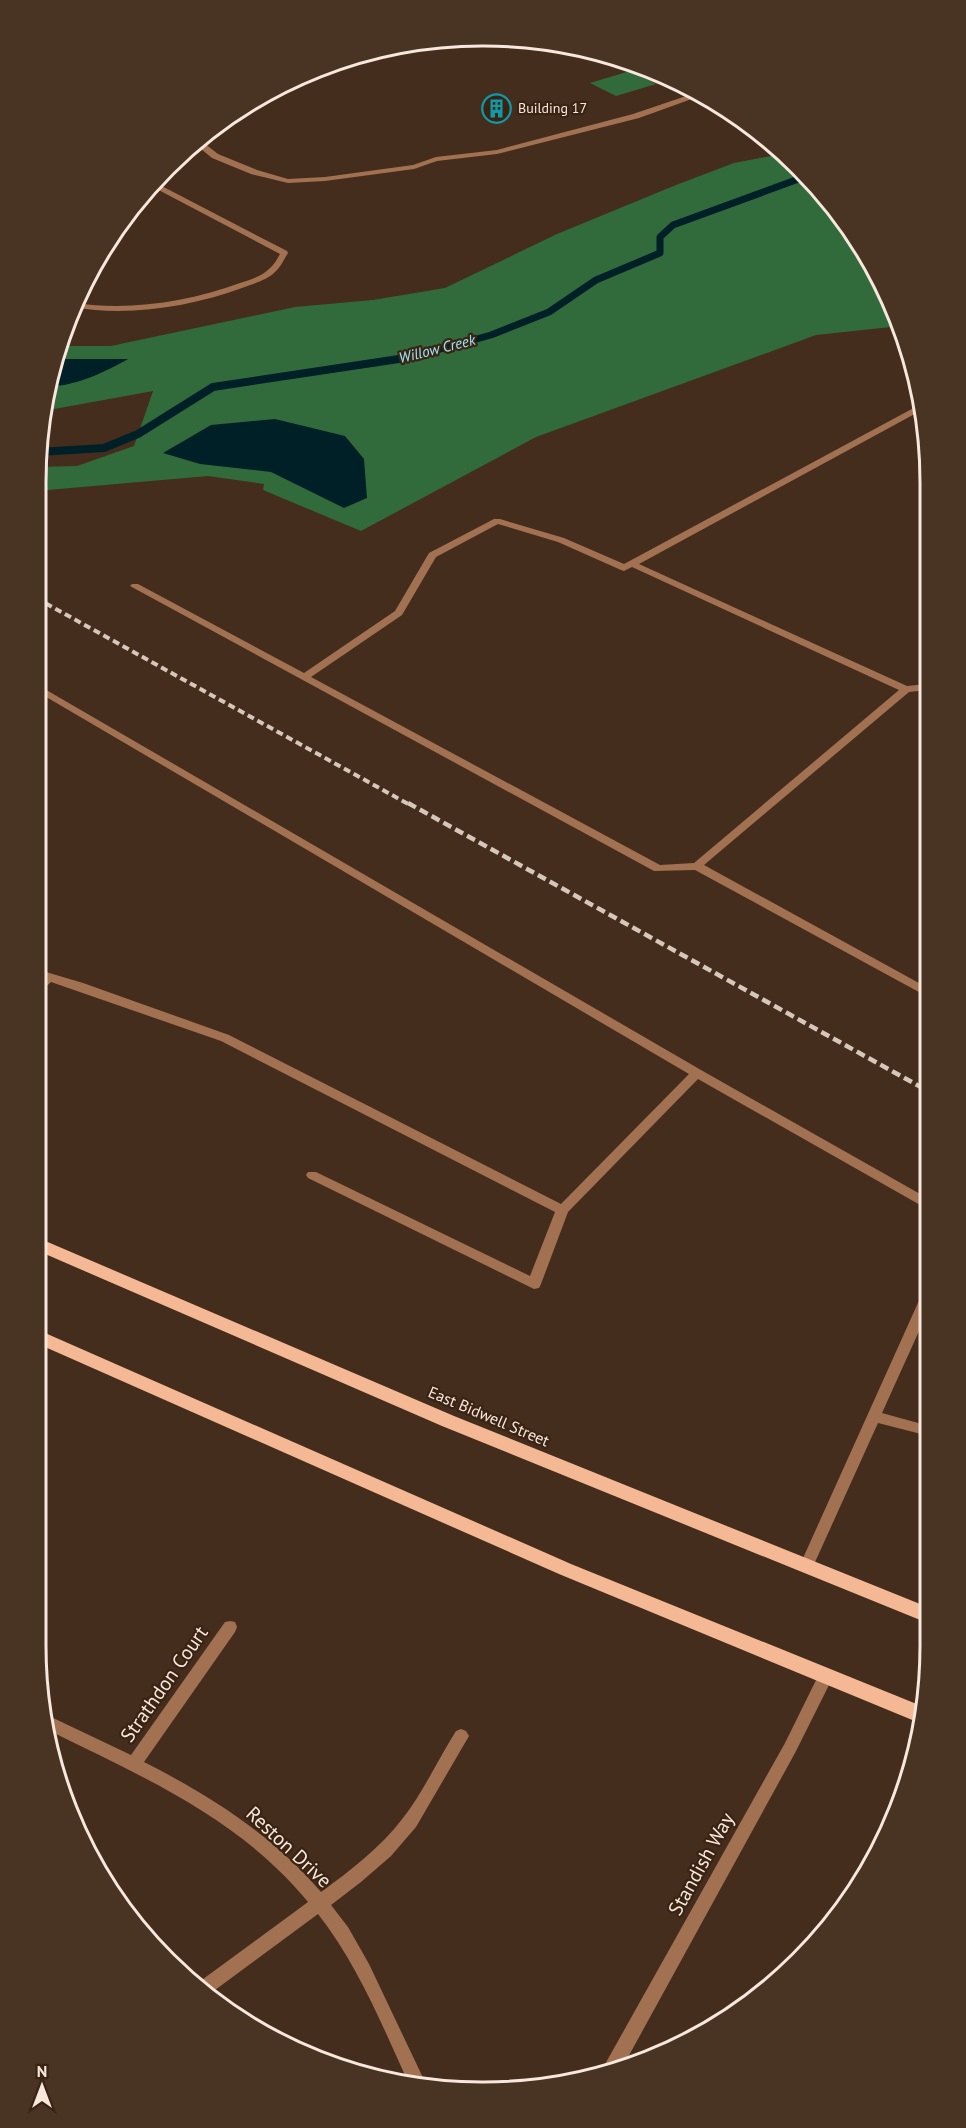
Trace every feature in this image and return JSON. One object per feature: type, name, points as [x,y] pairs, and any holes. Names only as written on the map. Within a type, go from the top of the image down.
[{"type":"main road","name":"East Bidwell Street","points":[[46,1247],[448,1420],[920,1612]]},
{"type":"main road","points":[[46,1340],[565,1569],[914,1712]]},
{"type":"street","points":[[204,148],[215,156],[254,172],[288,181],[325,179],[414,167],[436,159],[497,152],[636,116],[688,98]]},
{"type":"street","points":[[85,306],[134,309],[221,293],[273,271],[284,253],[161,188]]},
{"type":"street","points":[[304,678],[399,613],[432,555],[497,521],[561,540],[624,568],[913,411]]},
{"type":"street","points":[[632,564],[906,689],[920,688]]},
{"type":"street","points":[[135,586],[658,869],[697,866],[920,989]]},
{"type":"street","points":[[697,866],[906,689]]},
{"type":"street","points":[[46,693],[697,1073],[920,1200]]},
{"type":"street","points":[[46,696],[52,696]]},
{"type":"street","points":[[46,976],[225,1038],[562,1210]]},
{"type":"street","points":[[46,980],[49,977]]},
{"type":"street","points":[[312,1175],[534,1284],[562,1210],[697,1073]]},
{"type":"street","points":[[807,1567],[920,1314]]},
{"type":"street","points":[[874,1416],[920,1429]]},
{"type":"street","name":"Strathdon Court","points":[[133,1765],[230,1627]]},
{"type":"street","name":"Standish Way","points":[[617,2060],[764,1796],[826,1675]]},
{"type":"street","name":"Reston Drive","points":[[54,1726],[210,1806],[247,1832],[303,1883],[343,1935],[368,1977],[414,2076]]},
{"type":"street","points":[[209,1984],[355,1877],[385,1851],[410,1822],[461,1736]]},
{"type":"green space","points":[[628,72],[656,84],[616,96],[590,83]]},
{"type":"green space","points":[[772,156],[792,174],[846,240],[874,290],[890,327],[816,335],[536,437],[361,531],[263,490],[264,484],[208,476],[46,490],[47,467],[77,466],[134,446],[153,391],[53,409],[61,370],[69,346],[111,346],[295,307],[373,300],[445,288],[557,234],[734,163]]},
{"type":"water","points":[[65,359],[128,359],[100,374],[58,386]]},
{"type":"water","points":[[275,419],[345,436],[364,459],[367,498],[344,508],[271,472],[200,464],[163,453],[211,425]]},
{"type":"waterway","name":"Willow Creek","points":[[426,353],[491,335],[549,312],[596,280],[660,253],[660,237],[673,225],[797,180]]},
{"type":"waterway","name":"Willow Creek","points":[[47,451],[104,448],[138,434],[213,387],[432,352]]},
{"type":"railway","points":[[46,604],[410,805]]},
{"type":"railway","points":[[408,803],[920,1087]]},
{"type":"place","name":"Building 17","points":[[497,108]]}]
